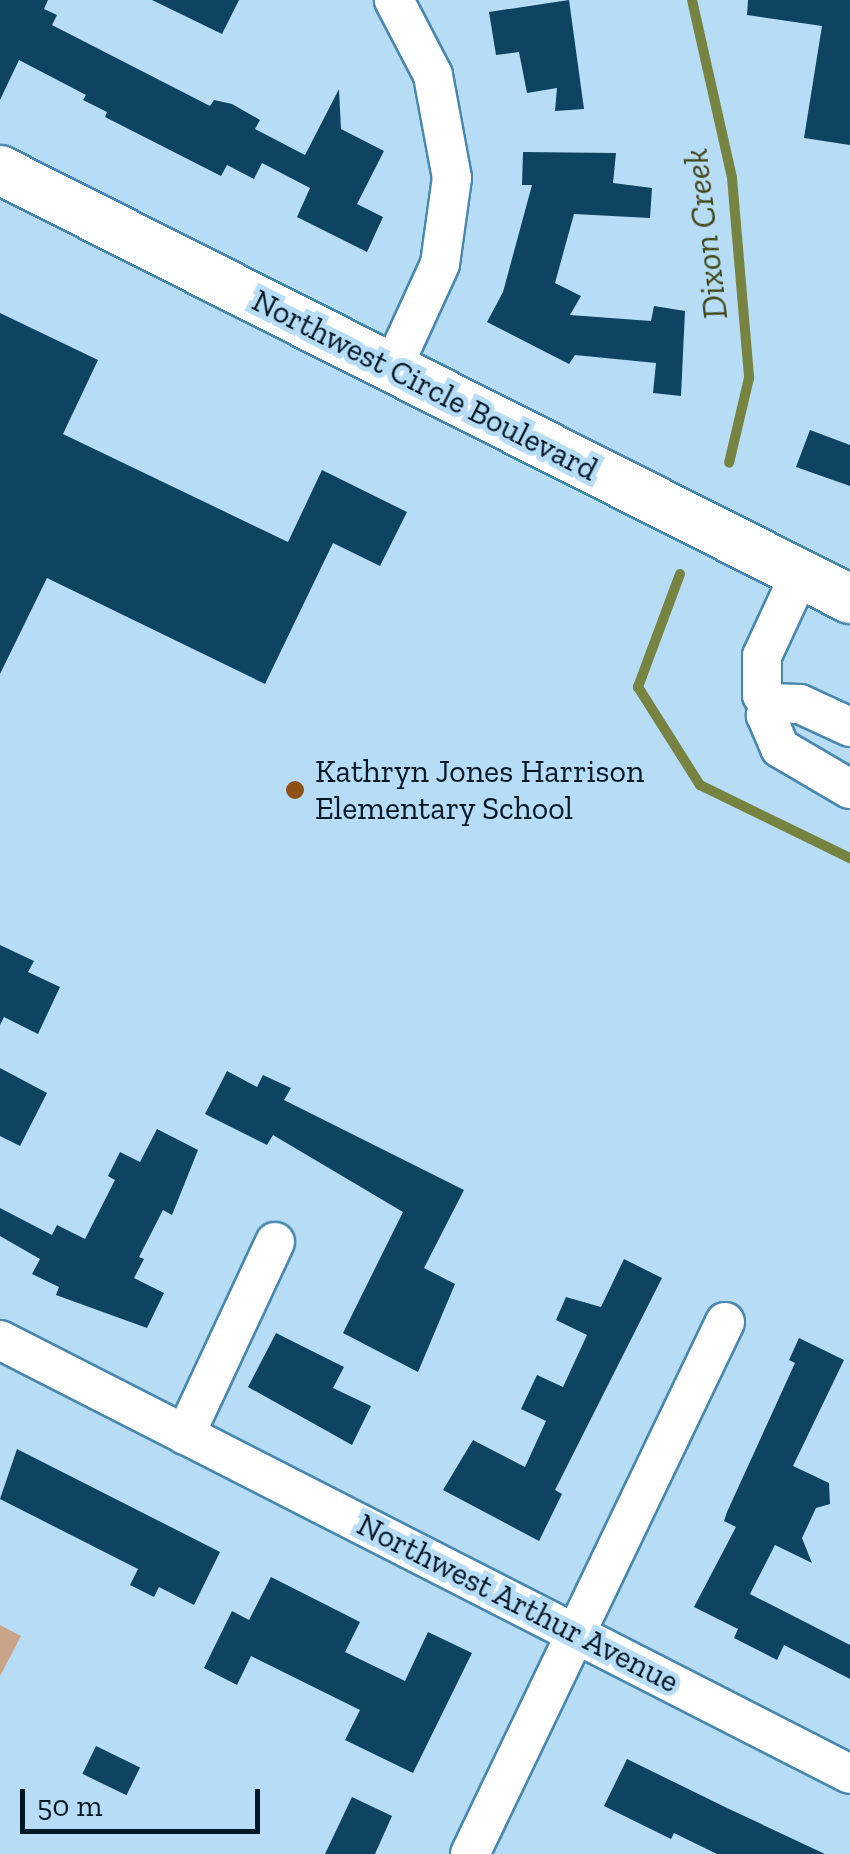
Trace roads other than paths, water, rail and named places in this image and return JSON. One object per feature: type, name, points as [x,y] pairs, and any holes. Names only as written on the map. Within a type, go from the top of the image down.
[{"type":"main road","name":"Northwest Circle Boulevard","points":[[0,172],[850,599]]},
{"type":"street","points":[[392,368],[440,264],[452,178],[433,75],[394,0]]},
{"type":"street","points":[[800,574],[762,656],[762,695],[770,707],[767,722],[780,748],[850,789]]},
{"type":"street","points":[[770,707],[800,704],[850,726]]},
{"type":"street","points":[[184,1435],[275,1242]]},
{"type":"street","points":[[470,1854],[726,1322]]},
{"type":"street","name":"Northwest Arthur Avenue","points":[[0,1340],[850,1774]]},
{"type":"waterway","name":"Dixon Creek","points":[[692,0],[732,178],[749,378],[729,463]]},
{"type":"waterway","name":"Dixon Creek","points":[[680,574],[638,687],[700,785],[850,858]]},
{"type":"place","name":"Kathryn Jones Harrison Elementary School","points":[[295,790]]}]
